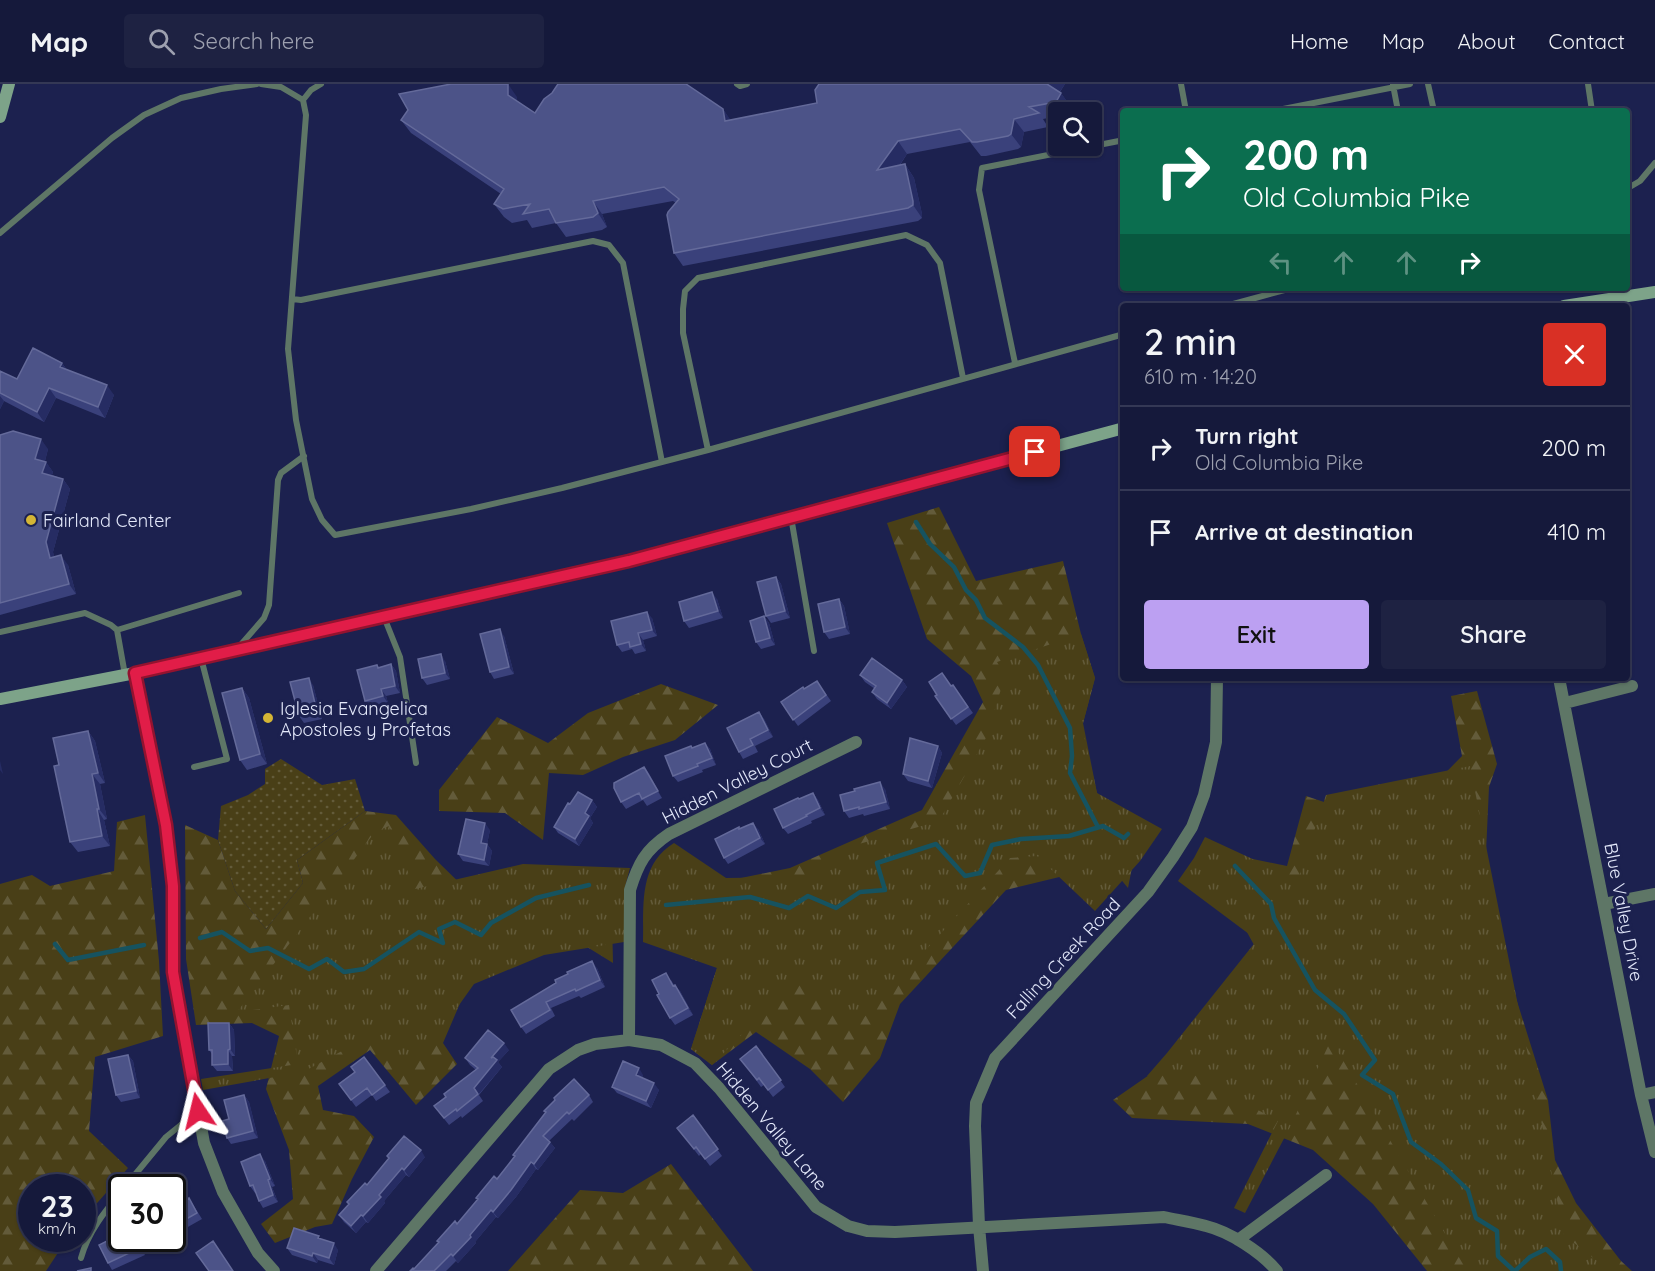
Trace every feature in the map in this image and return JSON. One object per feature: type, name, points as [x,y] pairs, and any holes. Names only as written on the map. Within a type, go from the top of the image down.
[{"type":"main road","points":[[0,117],[9,84]]},
{"type":"main road","points":[[1584,303],[1655,292]]},
{"type":"main road","points":[[0,699],[130,674],[629,561],[1120,429]]},
{"type":"street","points":[[130,674],[166,825],[173,886],[173,972],[204,1143],[223,1192],[258,1253],[274,1271]]},
{"type":"street","name":"Falling Creek Road","points":[[983,1271],[979,1226],[976,1103],[996,1058],[1148,892],[1192,827],[1204,795],[1216,742],[1216,681]]},
{"type":"street","name":"Blue Valley Drive","points":[[1560,681],[1641,1095],[1655,1152]]},
{"type":"street","points":[[1565,703],[1632,686]]},
{"type":"street","name":"Hidden Valley Court","points":[[629,1040],[630,890],[637,868],[646,854],[669,834],[856,742]]},
{"type":"street","points":[[1604,904],[1655,894]]},
{"type":"street","name":"Hidden Valley Lane","points":[[376,1271],[549,1069],[578,1050],[595,1044],[629,1040],[661,1045],[695,1063],[719,1088],[816,1207],[848,1226],[867,1231],[895,1232],[1164,1217],[1208,1226],[1238,1240],[1271,1263],[1277,1271]]},
{"type":"street","points":[[1641,1095],[1655,1092]]},
{"type":"street","points":[[1238,1240],[1326,1174]]},
{"type":"lane","points":[[0,233],[112,138],[144,115],[181,98],[221,88],[259,84],[281,87],[303,100],[306,115],[288,349],[296,420],[312,499],[322,520],[335,535],[471,509],[562,488],[708,450],[1120,335]]},
{"type":"lane","points":[[303,100],[311,90],[321,84]]},
{"type":"lane","points":[[737,84],[740,86],[747,84]]},
{"type":"lane","points":[[1180,84],[1185,108]]},
{"type":"lane","points":[[1287,108],[1410,84]]},
{"type":"lane","points":[[1428,84],[1433,108]]},
{"type":"lane","points":[[1588,84],[1592,108]]},
{"type":"lane","points":[[1393,86],[1397,108]]},
{"type":"lane","points":[[1015,363],[979,190],[982,168],[1120,141]]},
{"type":"lane","points":[[1630,187],[1640,181],[1655,163]]},
{"type":"lane","points":[[708,450],[683,333],[685,291],[698,278],[906,235],[927,245],[940,263],[963,378]]},
{"type":"lane","points":[[292,299],[301,300],[593,241],[609,245],[623,262],[662,462]]},
{"type":"lane","points":[[1237,303],[1281,291]]},
{"type":"lane","points":[[236,650],[264,618],[269,605],[278,480],[281,473],[304,456]]},
{"type":"lane","points":[[791,517],[814,651]]},
{"type":"lane","points":[[117,630],[239,593]]},
{"type":"lane","points":[[0,632],[85,613],[117,630],[130,674]]},
{"type":"lane","points":[[384,617],[400,657],[416,763]]},
{"type":"lane","points":[[194,767],[226,759],[201,658]]},
{"type":"lane","points":[[135,1174],[166,1137],[198,1111]]},
{"type":"lane","points":[[81,1258],[84,1247],[108,1207]]},
{"type":"green space","points":[[939,507],[976,581],[1063,561],[1081,634],[1095,678],[1083,723],[1097,793],[1136,847],[1128,888],[1109,865],[1006,890],[900,1004],[880,1058],[843,1102],[810,1069],[756,1032],[712,1065],[691,1049],[717,968],[707,885],[790,868],[922,810],[983,702],[971,676],[927,639],[887,523]]},
{"type":"green space","points":[[1081,634],[1095,678],[1082,727],[1097,793],[1162,829],[1140,861],[1095,911],[1037,856],[1010,858],[855,1027],[800,975],[712,1065],[691,1049],[717,968],[643,942],[645,887],[654,863],[662,852],[674,843],[726,878],[802,877],[859,844],[939,821],[986,738],[1005,676],[997,662]]},
{"type":"green space","points":[[661,684],[718,705],[675,740],[623,757],[583,775],[549,773],[543,840],[505,813],[439,811],[439,790],[497,717],[548,743],[588,713]]},
{"type":"green space","points":[[1477,691],[1497,764],[1489,787],[1484,896],[1548,1100],[1555,1160],[1576,1203],[1621,1261],[1632,1271],[1427,1271],[1373,1204],[1313,1150],[1248,1124],[1132,1118],[1113,1100],[1243,1010],[1259,954],[1215,874],[1219,852],[1287,866],[1306,796],[1363,815],[1411,808],[1462,756],[1451,696]]},
{"type":"green space","points":[[281,759],[322,785],[355,779],[365,811],[297,860],[303,883],[266,929],[235,891],[218,840],[221,806],[248,795],[265,784],[265,769]]},
{"type":"green space","points":[[1470,766],[1564,1235],[1610,1271],[1467,1271],[1331,1040],[1290,1127],[1245,1213],[1234,1208],[1278,1121],[1193,1074],[1147,1076],[1257,940],[1178,881],[1205,837],[1298,880],[1326,795]]},
{"type":"green space","points":[[365,811],[396,815],[435,859],[475,898],[611,876],[613,963],[579,942],[479,959],[443,1043],[457,1064],[416,1105],[370,1050],[318,1086],[323,1110],[354,1116],[374,1137],[332,1224],[315,1227],[275,1243],[261,1224],[293,1199],[289,1150],[266,1089],[279,1036],[252,1023],[196,1025],[186,959],[185,825],[218,840],[235,891],[266,929],[303,883],[297,860]]},
{"type":"green space","points":[[145,815],[159,961],[163,1036],[95,1057],[89,1131],[128,1168],[123,1174],[108,1174],[108,1191],[96,1204],[96,1174],[18,1174],[18,1252],[58,1252],[46,1271],[0,1271],[0,884],[32,875],[50,886],[114,871],[117,822]]},
{"type":"green space","points":[[389,826],[415,889],[523,864],[630,868],[625,887],[624,942],[544,955],[474,984],[415,1067],[368,1037],[303,1072],[203,1090],[201,1079],[298,1064],[289,1005],[237,1012],[375,832]]},
{"type":"green space","points":[[671,1164],[753,1271],[508,1271],[580,1190],[623,1193]]},
{"type":"building","points":[[451,84],[508,84],[508,95],[535,113],[558,84],[686,84],[723,109],[725,121],[817,103],[815,90],[819,84],[1047,84],[1061,93],[1056,102],[1029,107],[1039,113],[1014,119],[1011,134],[1008,136],[972,142],[960,129],[898,141],[877,170],[905,164],[913,201],[913,205],[908,208],[674,253],[667,215],[679,199],[664,187],[593,201],[598,213],[593,217],[556,223],[549,209],[523,214],[530,204],[503,209],[494,204],[504,189],[401,120],[408,110],[399,94]]},
{"type":"building","points":[[33,348],[62,363],[60,367],[107,385],[98,407],[49,388],[37,412],[0,393],[0,371],[17,379]]},
{"type":"building","name":"Fairland Center","points":[[13,431],[41,439],[35,459],[46,462],[42,473],[63,479],[46,542],[50,558],[61,555],[69,584],[0,603],[0,435]]},
{"type":"building","points":[[776,577],[785,611],[766,616],[757,582]]},
{"type":"building","points":[[712,592],[718,611],[684,621],[679,602]]},
{"type":"building","points":[[839,599],[845,627],[824,632],[818,604]]},
{"type":"building","points":[[647,612],[652,630],[638,633],[641,644],[630,647],[629,642],[617,645],[611,621]]},
{"type":"building","points":[[764,616],[770,638],[756,642],[750,621]]},
{"type":"building","points":[[500,629],[509,667],[490,672],[480,634]]},
{"type":"building","points":[[441,654],[445,673],[422,678],[418,659]]},
{"type":"building","points":[[872,658],[902,680],[887,703],[872,692],[876,686],[860,675]]},
{"type":"building","points":[[391,664],[395,686],[381,689],[383,696],[365,701],[357,670]]},
{"type":"building","points":[[942,673],[968,707],[951,719],[935,696],[937,695],[929,682]]},
{"type":"building","points":[[309,678],[317,712],[299,716],[290,682]]},
{"type":"building","points":[[817,681],[826,695],[793,720],[781,702],[803,687],[804,689]]},
{"type":"building","points":[[242,688],[260,754],[240,760],[222,693]]},
{"type":"building","points":[[759,712],[768,730],[750,739],[753,745],[739,752],[727,728]]},
{"type":"building","points":[[88,731],[98,773],[92,774],[102,836],[70,842],[54,766],[59,765],[53,738]]},
{"type":"building","points":[[910,738],[938,746],[928,781],[903,774]]},
{"type":"building","points":[[705,743],[712,758],[673,776],[665,756]]},
{"type":"building","points":[[644,767],[658,791],[642,799],[639,793],[621,802],[614,783]]},
{"type":"building","points":[[880,782],[886,802],[844,811],[840,795]]},
{"type":"building","points":[[578,792],[592,800],[585,813],[589,816],[575,839],[554,827],[568,803],[570,804]]},
{"type":"building","points":[[813,793],[820,808],[783,828],[774,809]]},
{"type":"building","points":[[466,819],[485,823],[481,843],[487,844],[484,860],[458,854]]},
{"type":"building","points":[[753,823],[760,838],[724,858],[715,839]]},
{"type":"building","points":[[592,961],[600,980],[546,1002],[550,1010],[521,1027],[511,1010],[556,983],[555,980],[568,974],[567,972]]},
{"type":"building","points":[[666,973],[688,1008],[670,1018],[657,995],[659,994],[652,980]]},
{"type":"building","points":[[208,1023],[229,1023],[228,1064],[212,1065]]},
{"type":"building","points":[[488,1030],[504,1043],[491,1058],[497,1060],[474,1088],[478,1094],[444,1118],[434,1106],[446,1097],[444,1094],[478,1068],[465,1058]]},
{"type":"building","points":[[756,1046],[781,1080],[768,1090],[740,1059]]},
{"type":"building","points":[[128,1055],[136,1091],[116,1095],[108,1059]]},
{"type":"building","points":[[364,1057],[385,1085],[372,1095],[367,1088],[351,1100],[339,1084],[355,1072],[351,1067]]},
{"type":"building","points":[[623,1061],[639,1068],[636,1075],[654,1083],[646,1101],[612,1087]]},
{"type":"building","points":[[574,1079],[589,1095],[569,1114],[567,1112],[543,1136],[550,1142],[534,1164],[531,1162],[493,1212],[491,1210],[453,1256],[451,1254],[434,1271],[410,1271],[439,1242],[437,1241],[455,1221],[457,1224],[494,1176],[497,1179],[546,1112],[544,1111],[555,1100],[554,1098]]},
{"type":"building","points":[[244,1095],[253,1131],[227,1138],[222,1121],[229,1119],[224,1100]]},
{"type":"building","points":[[693,1115],[718,1149],[705,1159],[677,1128]]},
{"type":"building","points":[[404,1136],[421,1150],[379,1195],[381,1197],[351,1226],[339,1215],[349,1204],[347,1202],[365,1183],[367,1185]]},
{"type":"building","points":[[260,1154],[270,1179],[268,1180],[273,1195],[259,1201],[253,1185],[250,1186],[241,1162]]},
{"type":"building","points":[[189,1198],[197,1213],[186,1219],[186,1200]]},
{"type":"building","points":[[294,1228],[334,1243],[329,1258],[313,1253],[312,1256],[287,1248]]},
{"type":"building","points":[[108,1240],[108,1252],[131,1252],[108,1263],[99,1245]]},
{"type":"building","points":[[213,1241],[233,1271],[209,1271],[196,1253]]},
{"type":"waterway","points":[[916,522],[930,544],[954,567],[985,618],[1023,647],[1038,665],[1070,728],[1072,756],[1070,773],[1098,827]]},
{"type":"waterway","points":[[666,905],[750,897],[789,908],[808,896],[836,908],[860,892],[885,890],[877,863],[936,844],[965,876],[980,873],[992,845],[1021,839],[1069,836],[1103,826],[1124,838],[1128,834]]},
{"type":"waterway","points":[[1235,866],[1271,904],[1274,918],[1315,990],[1344,1014],[1375,1060],[1362,1075],[1393,1094],[1411,1142],[1441,1164],[1468,1190],[1476,1218],[1497,1231],[1498,1256],[1514,1271]]},
{"type":"waterway","points":[[200,938],[222,932],[250,951],[268,948],[309,969],[327,959],[344,972],[364,969],[419,932],[443,943],[439,929],[455,922],[481,935],[491,923],[536,898],[589,885]]},
{"type":"waterway","points":[[55,944],[68,960],[144,945]]},
{"type":"waterway","points":[[1515,1271],[1530,1257],[1546,1249],[1560,1262],[1561,1271]]},
{"type":"place","name":"Fairland Center","points":[[31,520]]},
{"type":"place","name":"Iglesia Evangelica Apostoles y Profetas","points":[[268,718]]},
{"type":"route","points":[[198,1111],[173,972],[173,886],[166,825],[135,673],[629,561],[1035,452]]}]
